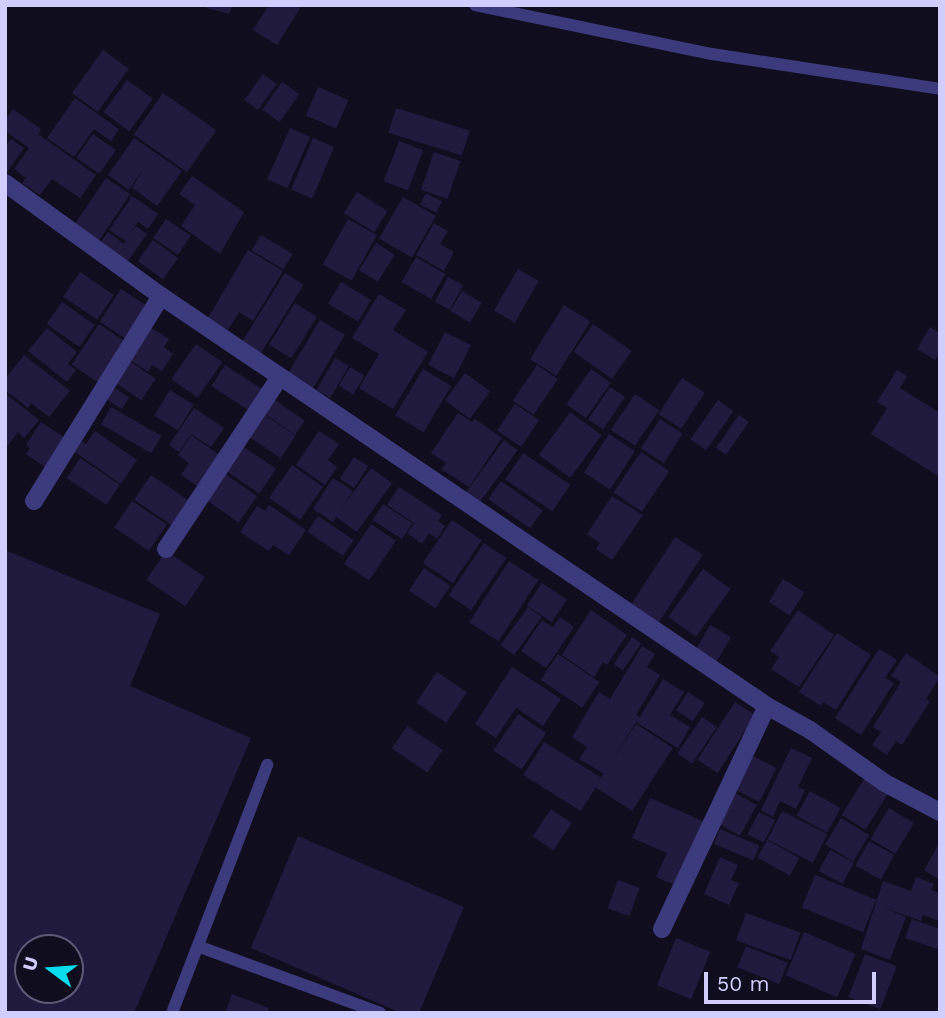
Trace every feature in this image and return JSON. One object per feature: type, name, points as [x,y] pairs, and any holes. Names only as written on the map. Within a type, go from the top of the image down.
[{"type":"street","points":[[5,183],[161,296],[767,706],[810,730],[885,783],[940,812]]},
{"type":"street","points":[[34,501],[161,296]]},
{"type":"street","points":[[166,550],[280,377]]},
{"type":"street","points":[[663,929],[767,706]]},
{"type":"lane","points":[[475,5],[712,54],[940,89]]},
{"type":"lane","points":[[172,1013],[200,947],[267,765]]},
{"type":"lane","points":[[200,947],[380,1013]]},
{"type":"building","points":[[206,5],[232,5],[230,14],[206,8]]},
{"type":"building","points":[[269,5],[302,5],[277,45],[253,30]]},
{"type":"building","points":[[103,50],[129,69],[98,112],[72,93]]},
{"type":"building","points":[[263,74],[277,84],[258,110],[244,100]]},
{"type":"building","points":[[127,80],[153,99],[129,131],[103,112]]},
{"type":"building","points":[[282,82],[299,94],[280,122],[262,110]]},
{"type":"building","points":[[318,87],[348,100],[336,128],[306,116]]},
{"type":"building","points":[[163,93],[216,130],[187,172],[134,135]]},
{"type":"building","points":[[75,98],[119,129],[111,141],[94,129],[74,157],[47,138]]},
{"type":"building","points":[[396,108],[470,131],[462,155],[388,133]]},
{"type":"building","points":[[13,109],[41,129],[38,134],[96,175],[80,198],[52,179],[40,195],[22,183],[26,178],[14,169],[29,148],[5,131],[5,120]]},
{"type":"building","points":[[290,128],[310,137],[287,188],[267,179]]},
{"type":"building","points":[[93,134],[116,150],[99,174],[76,158]]},
{"type":"building","points":[[134,138],[182,171],[157,206],[132,188],[143,169],[129,190],[108,175]]},
{"type":"building","points":[[313,138],[334,147],[312,199],[291,190]]},
{"type":"building","points":[[11,139],[24,148],[5,175],[5,147]]},
{"type":"building","points":[[399,141],[423,150],[408,190],[384,181]]},
{"type":"building","points":[[434,152],[460,161],[447,199],[421,190]]},
{"type":"building","points":[[192,176],[244,212],[220,254],[181,226],[195,205],[179,194]]},
{"type":"building","points":[[106,178],[130,194],[96,244],[72,228]]},
{"type":"building","points":[[357,192],[388,211],[374,232],[344,213]]},
{"type":"building","points":[[426,193],[442,201],[436,213],[420,205]]},
{"type":"building","points":[[132,196],[158,214],[148,229],[138,222],[128,235],[136,226],[147,234],[127,262],[100,243],[108,232],[124,244],[126,241],[109,230]]},
{"type":"building","points":[[403,197],[436,216],[412,258],[379,239]]},
{"type":"building","points":[[166,219],[191,236],[178,255],[153,238]]},
{"type":"building","points":[[348,219],[377,235],[352,280],[323,264]]},
{"type":"building","points":[[434,223],[448,231],[440,244],[454,252],[444,271],[416,255]]},
{"type":"building","points":[[261,235],[293,254],[283,269],[252,250]]},
{"type":"building","points":[[153,240],[178,258],[163,279],[138,261]]},
{"type":"building","points":[[376,243],[395,255],[378,282],[359,270]]},
{"type":"building","points":[[248,250],[283,271],[253,321],[239,312],[228,330],[208,318]]},
{"type":"building","points":[[416,257],[445,274],[431,299],[402,282]]},
{"type":"building","points":[[518,269],[539,281],[515,323],[494,311]]},
{"type":"building","points":[[80,272],[114,295],[97,320],[63,297]]},
{"type":"building","points":[[285,273],[304,285],[261,353],[242,342]]},
{"type":"building","points":[[448,277],[463,285],[450,310],[435,302]]},
{"type":"building","points":[[341,282],[371,300],[358,321],[328,303]]},
{"type":"building","points":[[121,289],[149,307],[127,340],[100,322]]},
{"type":"building","points":[[462,291],[482,303],[470,323],[450,311]]},
{"type":"building","points":[[379,294],[406,310],[393,330],[428,352],[393,409],[359,388],[379,354],[352,338]]},
{"type":"building","points":[[62,302],[95,325],[79,347],[47,324]]},
{"type":"building","points":[[295,303],[317,317],[291,358],[269,345]]},
{"type":"building","points":[[564,305],[590,321],[556,376],[530,359]]},
{"type":"building","points":[[320,320],[345,335],[312,389],[288,374]]},
{"type":"building","points":[[99,324],[126,342],[98,383],[72,365]]},
{"type":"building","points":[[593,324],[632,351],[612,379],[573,352]]},
{"type":"building","points":[[148,326],[169,339],[164,347],[173,354],[162,371],[152,365],[148,372],[127,358]]},
{"type":"building","points":[[930,327],[940,333],[940,353],[935,360],[917,349]]},
{"type":"building","points":[[47,328],[77,352],[68,364],[76,370],[67,382],[28,351]]},
{"type":"building","points":[[445,332],[471,345],[454,378],[428,365]]},
{"type":"building","points":[[196,344],[222,362],[198,398],[171,379]]},
{"type":"building","points":[[24,355],[70,391],[49,417],[31,403],[28,408],[5,390],[5,379]]},
{"type":"building","points":[[125,358],[156,379],[141,400],[110,380]]},
{"type":"building","points":[[335,358],[349,366],[330,398],[316,390]]},
{"type":"building","points":[[225,365],[266,392],[252,413],[211,386]]},
{"type":"building","points":[[537,365],[558,379],[534,415],[513,401]]},
{"type":"building","points":[[350,367],[365,376],[353,395],[339,386]]},
{"type":"building","points":[[423,369],[451,386],[423,432],[395,415]]},
{"type":"building","points":[[591,369],[611,383],[586,418],[566,404]]},
{"type":"building","points":[[897,370],[907,376],[900,388],[940,413],[940,477],[871,434],[887,408],[877,402]]},
{"type":"building","points":[[465,373],[490,391],[470,419],[445,401]]},
{"type":"building","points":[[682,378],[705,393],[681,429],[659,414]]},
{"type":"building","points":[[108,384],[129,397],[122,409],[101,396]]},
{"type":"building","points":[[610,387],[625,397],[603,429],[588,419]]},
{"type":"building","points":[[170,390],[194,405],[178,430],[154,415]]},
{"type":"building","points":[[5,393],[39,420],[24,438],[18,432],[7,447]]},
{"type":"building","points":[[635,394],[659,410],[635,446],[611,430]]},
{"type":"building","points":[[272,398],[305,421],[295,435],[262,412]]},
{"type":"building","points":[[718,400],[734,411],[706,450],[690,439]]},
{"type":"building","points":[[515,404],[539,420],[521,447],[497,431]]},
{"type":"building","points":[[111,407],[161,436],[151,453],[101,424]]},
{"type":"building","points":[[194,408],[224,428],[211,447],[191,434],[179,452],[169,445]]},
{"type":"building","points":[[570,412],[602,435],[570,478],[539,455]]},
{"type":"building","points":[[458,413],[472,422],[475,419],[502,438],[469,487],[441,469],[446,463],[431,453]]},
{"type":"building","points":[[265,415],[296,436],[281,458],[250,437]]},
{"type":"building","points":[[739,415],[749,422],[726,455],[716,448]]},
{"type":"building","points":[[660,419],[683,434],[664,463],[641,448]]},
{"type":"building","points":[[41,422],[65,438],[46,468],[26,454],[30,448],[26,445]]},
{"type":"building","points":[[95,431],[137,460],[121,484],[75,452],[82,441],[86,444]]},
{"type":"building","points":[[319,431],[339,444],[328,460],[337,467],[325,485],[296,465]]},
{"type":"building","points":[[609,434],[635,451],[610,489],[584,473]]},
{"type":"building","points":[[191,435],[221,456],[200,488],[181,475],[189,463],[178,455]]},
{"type":"building","points":[[504,440],[518,450],[480,503],[466,493]]},
{"type":"building","points":[[238,443],[276,469],[259,494],[221,468]]},
{"type":"building","points":[[641,452],[669,471],[642,512],[614,493]]},
{"type":"building","points":[[523,453],[570,485],[552,511],[505,480]]},
{"type":"building","points":[[354,457],[368,466],[354,488],[340,479]]},
{"type":"building","points":[[80,458],[120,485],[106,505],[67,478]]},
{"type":"building","points":[[292,465],[323,487],[300,520],[269,498]]},
{"type":"building","points":[[371,468],[392,483],[357,532],[336,517]]},
{"type":"building","points":[[221,471],[257,496],[239,522],[203,497]]},
{"type":"building","points":[[151,475],[191,502],[174,527],[134,500]]},
{"type":"building","points":[[333,478],[353,491],[333,522],[313,509]]},
{"type":"building","points":[[501,481],[543,510],[530,528],[488,499]]},
{"type":"building","points":[[399,487],[442,515],[438,521],[445,526],[437,539],[429,533],[422,544],[407,533],[414,523],[387,505]]},
{"type":"building","points":[[612,496],[643,515],[612,560],[596,549],[600,543],[587,534]]},
{"type":"building","points":[[132,501],[167,524],[149,551],[114,528]]},
{"type":"building","points":[[383,504],[412,523],[402,539],[373,520]]},
{"type":"building","points":[[269,505],[306,530],[289,555],[273,545],[269,551],[240,532],[257,506],[265,511]]},
{"type":"building","points":[[318,516],[354,540],[343,556],[307,532]]},
{"type":"building","points":[[452,520],[482,540],[453,583],[423,563]]},
{"type":"building","points":[[371,524],[396,541],[369,581],[344,564]]},
{"type":"building","points":[[675,537],[703,555],[657,625],[630,607]]},
{"type":"building","points":[[484,543],[506,558],[471,610],[449,595]]},
{"type":"building","points":[[5,550],[160,614],[130,686],[251,738],[134,1013],[5,1013]]},
{"type":"building","points":[[166,551],[205,577],[185,606],[146,580]]},
{"type":"building","points":[[509,561],[538,580],[499,641],[469,622]]},
{"type":"building","points":[[424,568],[451,586],[435,608],[409,590]]},
{"type":"building","points":[[703,569],[731,589],[696,637],[668,617]]},
{"type":"building","points":[[783,579],[804,592],[790,615],[769,602]]},
{"type":"building","points":[[542,583],[567,600],[552,622],[527,605]]},
{"type":"building","points":[[528,607],[542,617],[514,655],[500,645]]},
{"type":"building","points":[[591,610],[627,635],[607,665],[603,662],[594,677],[562,655]]},
{"type":"building","points":[[798,610],[834,635],[799,687],[771,669],[779,657],[770,651]]},
{"type":"building","points":[[560,617],[574,627],[546,668],[521,651],[542,620],[553,627]]},
{"type":"building","points":[[710,625],[731,637],[716,663],[695,651]]},
{"type":"building","points":[[837,633],[871,655],[836,710],[823,702],[821,706],[799,692]]},
{"type":"building","points":[[632,637],[641,643],[623,671],[614,664]]},
{"type":"building","points":[[642,646],[655,654],[647,667],[660,675],[636,715],[640,717],[663,679],[684,692],[670,715],[690,727],[678,748],[636,722],[604,774],[579,759],[587,747],[572,737],[599,692],[610,699]]},
{"type":"building","points":[[879,649],[897,660],[885,678],[894,683],[861,735],[835,718]]},
{"type":"building","points":[[906,653],[940,677],[926,699],[930,701],[902,745],[896,741],[887,755],[872,745],[881,732],[873,727],[901,682],[891,676]]},
{"type":"building","points":[[558,654],[599,682],[582,708],[541,680]]},
{"type":"building","points":[[512,667],[561,699],[543,726],[516,708],[496,738],[475,724]]},
{"type":"building","points":[[437,672],[467,692],[446,723],[416,703]]},
{"type":"building","points":[[688,692],[705,703],[693,721],[676,710]]},
{"type":"building","points":[[735,702],[755,715],[718,773],[697,760]]},
{"type":"building","points":[[518,714],[546,733],[522,769],[493,750]]},
{"type":"building","points":[[702,717],[717,727],[692,764],[677,753]]},
{"type":"building","points":[[636,724],[673,748],[632,811],[595,787]]},
{"type":"building","points":[[407,726],[443,750],[428,772],[392,748]]},
{"type":"building","points":[[544,742],[602,778],[581,811],[523,775]]},
{"type":"building","points":[[791,748],[812,758],[798,787],[805,790],[796,809],[780,801],[773,817],[761,810]]},
{"type":"building","points":[[749,754],[777,768],[759,802],[732,788]]},
{"type":"building","points":[[866,776],[890,791],[865,830],[842,815]]},
{"type":"building","points":[[810,791],[841,808],[827,832],[796,815]]},
{"type":"building","points":[[735,793],[757,805],[740,836],[718,824]]},
{"type":"building","points":[[650,798],[705,822],[677,886],[656,877],[667,853],[632,838]]},
{"type":"building","points":[[889,808],[914,823],[895,854],[870,839]]},
{"type":"building","points":[[551,809],[572,823],[553,850],[533,836]]},
{"type":"building","points":[[782,811],[827,834],[813,863],[767,840]]},
{"type":"building","points":[[759,812],[775,820],[764,842],[748,834]]},
{"type":"building","points":[[841,818],[869,835],[853,862],[825,845]]},
{"type":"building","points":[[720,829],[760,846],[753,861],[714,844]]},
{"type":"building","points":[[298,836],[464,907],[419,1013],[401,1013],[251,948]]},
{"type":"building","points":[[767,840],[799,858],[790,875],[757,857]]},
{"type":"building","points":[[869,841],[894,855],[881,880],[855,865]]},
{"type":"building","points":[[940,842],[940,880],[924,870]]},
{"type":"building","points":[[830,850],[854,863],[843,884],[819,871]]},
{"type":"building","points":[[720,857],[738,865],[731,880],[739,883],[729,905],[704,894]]},
{"type":"building","points":[[815,875],[876,900],[863,932],[802,907]]},
{"type":"building","points":[[916,877],[934,884],[931,890],[940,893],[940,921],[923,915],[921,921],[882,907],[906,917],[890,960],[861,949],[883,881],[911,891]]},
{"type":"building","points":[[618,880],[640,888],[629,916],[608,908]]},
{"type":"building","points":[[746,913],[801,933],[791,960],[736,940]]},
{"type":"building","points":[[912,919],[940,929],[940,950],[905,938]]},
{"type":"building","points":[[804,932],[856,954],[837,997],[786,975]]},
{"type":"building","points":[[676,938],[710,952],[691,999],[657,985]]},
{"type":"building","points":[[746,946],[788,963],[779,984],[737,967]]},
{"type":"building","points":[[865,954],[897,966],[880,1009],[849,997]]},
{"type":"building","points":[[232,994],[269,1008],[267,1013],[225,1013]]}]
